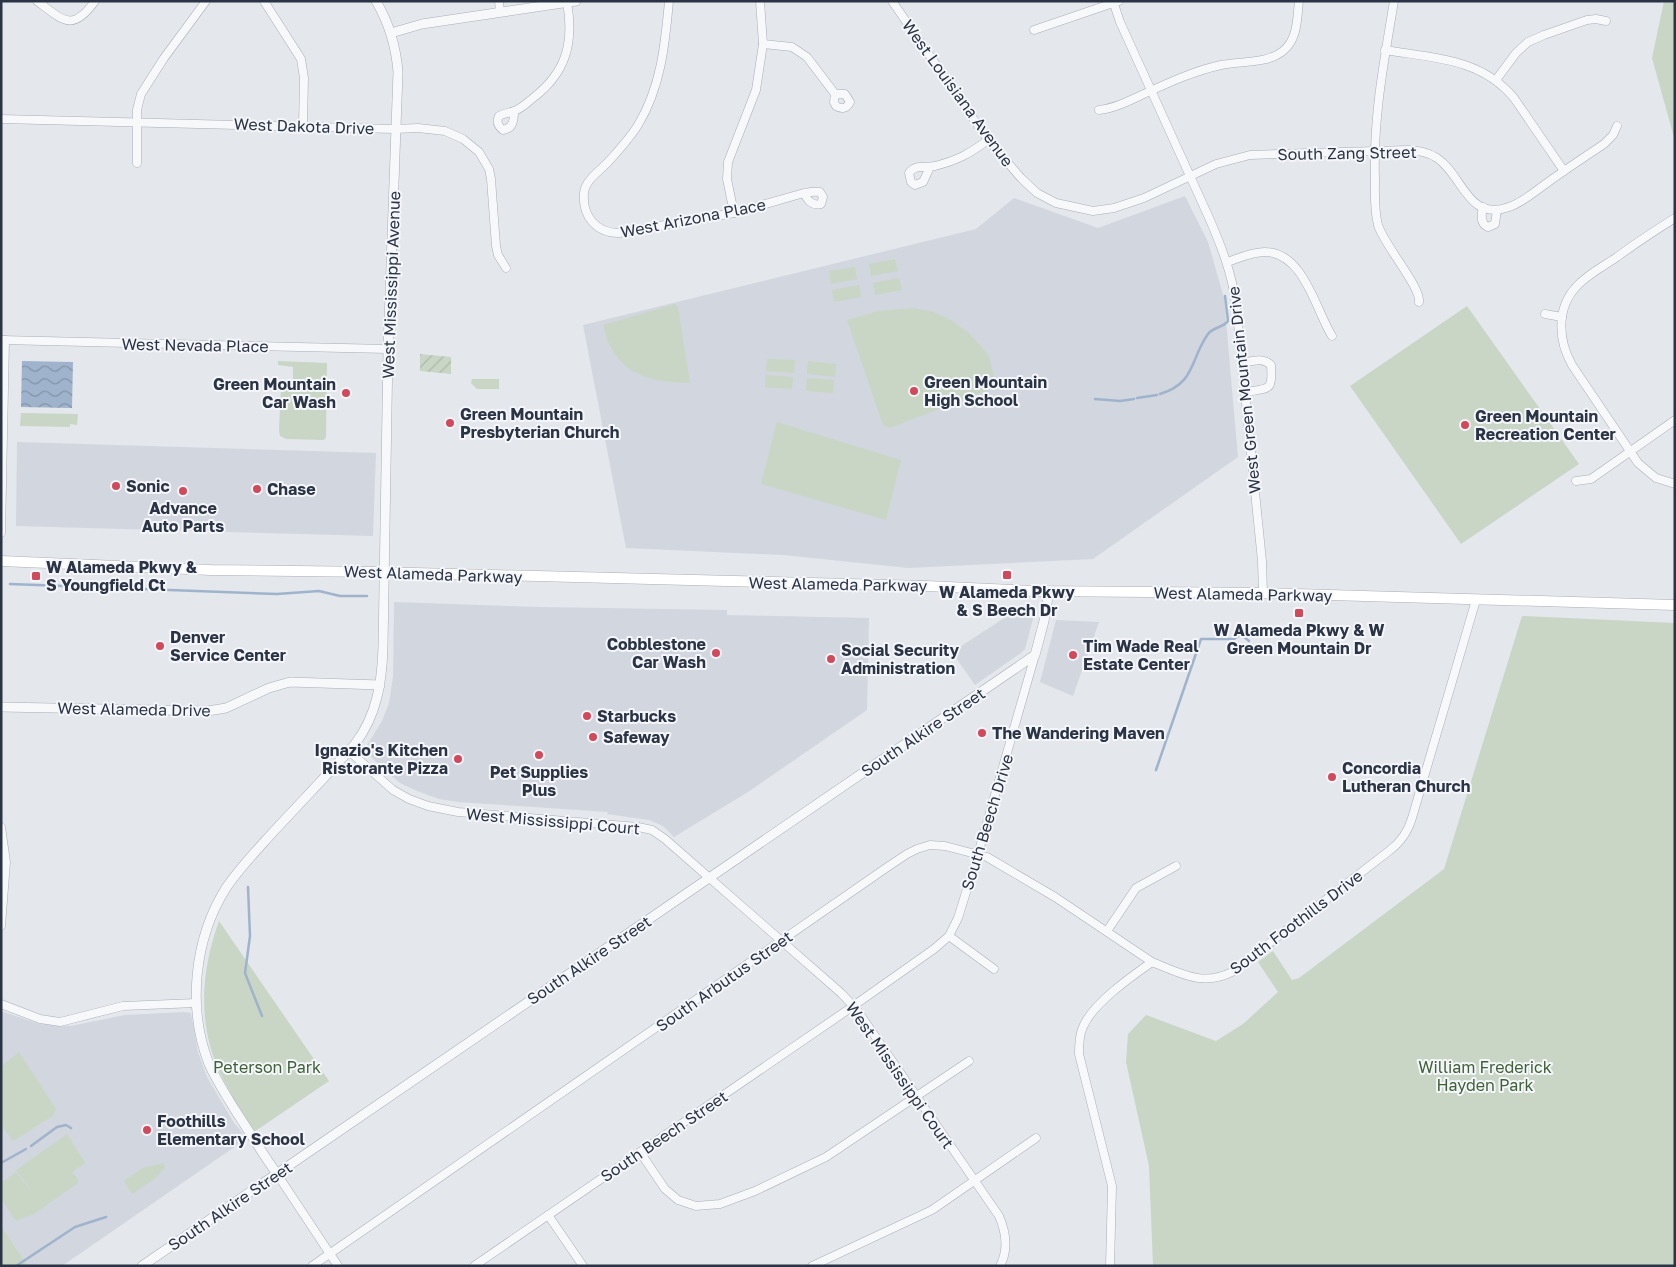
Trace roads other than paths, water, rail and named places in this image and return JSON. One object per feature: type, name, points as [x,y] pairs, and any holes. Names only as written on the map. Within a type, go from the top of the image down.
[{"type":"main road","name":"West Alameda Parkway","points":[[1,561],[211,570],[384,572],[1049,591],[1263,593],[1675,604]]},
{"type":"street","points":[[37,1],[68,21],[79,19],[95,1]]},
{"type":"street","points":[[137,163],[138,102],[145,86],[206,1]]},
{"type":"street","points":[[264,1],[301,59],[304,78],[303,126]]},
{"type":"street","name":"West Mississippi Avenue","points":[[277,1174],[224,1093],[213,1072],[201,1036],[196,1003],[197,974],[202,947],[211,919],[225,889],[246,862],[360,737],[368,722],[380,685],[384,647],[388,349],[398,72],[390,33],[376,1]]},
{"type":"street","points":[[498,1],[500,12]]},
{"type":"street","points":[[390,33],[422,24],[576,1]]},
{"type":"street","name":"West Arizona Place","points":[[669,1],[666,41],[652,98],[637,127],[610,160],[586,184],[584,207],[594,225],[610,233],[637,230],[734,213],[804,194]]},
{"type":"street","points":[[734,213],[727,179],[728,162],[756,90],[763,44],[760,1]]},
{"type":"street","name":"West Louisiana Avenue","points":[[892,1],[988,140],[1021,178],[1037,193],[1056,203],[1093,211],[1114,208],[1144,198],[1191,176]]},
{"type":"street","points":[[1099,110],[1112,108],[1181,78],[1219,66],[1267,59],[1277,55],[1289,44],[1295,34],[1300,1]]},
{"type":"street","points":[[1394,1],[1377,108],[1374,151],[1375,204],[1378,224],[1388,247],[1417,290],[1419,302]]},
{"type":"street","points":[[514,111],[545,89],[563,63],[570,42],[568,2]]},
{"type":"street","points":[[1034,30],[1115,2]]},
{"type":"street","name":"West Green Mountain Drive","points":[[1115,2],[1227,262],[1236,304],[1262,561],[1263,593]]},
{"type":"street","points":[[1496,80],[1516,53],[1535,38],[1587,20],[1606,21]]},
{"type":"street","points":[[763,44],[792,47],[807,57],[835,94]]},
{"type":"street","points":[[1386,50],[1458,62],[1479,69],[1496,80],[1508,90],[1521,107],[1564,171]]},
{"type":"street","name":"West Dakota Drive","points":[[1,119],[418,128],[445,131],[463,139],[479,152],[490,169],[496,246],[498,256],[506,268]]},
{"type":"street","points":[[1483,207],[1482,221],[1484,225],[1488,227],[1495,224],[1497,210],[1510,207],[1519,202],[1610,139],[1617,126]]},
{"type":"street","points":[[930,167],[965,156],[988,140]]},
{"type":"street","name":"South Zang Street","points":[[1191,176],[1216,164],[1250,155],[1417,151],[1432,155],[1444,164],[1468,197],[1483,207],[1497,210]]},
{"type":"street","points":[[1675,218],[1583,281],[1571,294],[1562,317],[1561,329],[1564,349],[1572,365],[1638,463],[1649,474],[1664,482],[1675,484]]},
{"type":"street","points":[[1281,256],[1286,248]]},
{"type":"street","points":[[1227,262],[1260,252],[1281,256],[1295,268],[1308,286],[1332,336]]},
{"type":"street","points":[[1545,314],[1562,317]]},
{"type":"street","points":[[1,533],[3,340]]},
{"type":"street","name":"West Nevada Place","points":[[3,340],[388,349]]},
{"type":"street","points":[[1242,363],[1265,360],[1271,365],[1272,372],[1271,385],[1268,388],[1245,392]]},
{"type":"street","points":[[1576,481],[1591,479],[1675,420]]},
{"type":"street","name":"South Beech Drive","points":[[854,1006],[934,949],[949,936],[958,918],[1036,655],[1049,591]]},
{"type":"street","name":"South Foothills Drive","points":[[1152,962],[1199,979],[1220,978],[1232,972],[1402,840],[1412,818],[1476,600]]},
{"type":"street","name":"South Alkire Street","points":[[142,1266],[1036,655]]},
{"type":"street","name":"West Alameda Drive","points":[[1,707],[208,711],[226,708],[269,688],[290,682],[380,685]]},
{"type":"street","name":"West Mississippi Court","points":[[349,751],[393,790],[419,804],[458,812],[645,828],[665,839],[854,1006],[992,1204],[1003,1225],[1006,1248],[1000,1266]]},
{"type":"street","points":[[1,827],[6,862],[1,926]]},
{"type":"street","name":"South Arbutus Street","points":[[312,1266],[900,858],[917,849],[937,845],[978,854],[995,860],[1152,962]]},
{"type":"street","points":[[1107,931],[1136,888],[1176,866]]},
{"type":"street","points":[[949,936],[994,969]]},
{"type":"street","points":[[1110,1266],[1112,1186],[1082,1067],[1079,1040],[1083,1025],[1090,1015],[1125,982],[1152,962]]},
{"type":"street","points":[[1,1004],[40,1020],[60,1022],[123,1006],[196,1003]]},
{"type":"street","name":"South Beech Street","points":[[474,1266],[854,1006]]},
{"type":"street","points":[[640,1152],[665,1189],[674,1197],[691,1205],[715,1205],[748,1195],[819,1162],[969,1061]]},
{"type":"street","points":[[812,1266],[932,1210],[1036,1138]]},
{"type":"street","points":[[277,1174],[338,1266]]},
{"type":"street","points":[[548,1215],[583,1266]]},
{"type":"water","points":[[22,361],[73,362],[72,408],[21,407]]},
{"type":"waterway","points":[[1160,394],[1172,389],[1186,377],[1208,334],[1228,321],[1225,296]]},
{"type":"waterway","points":[[1137,398],[1157,395]]},
{"type":"waterway","points":[[1095,399],[1120,401],[1134,399]]},
{"type":"waterway","points":[[10,584],[277,594],[319,591],[340,596],[367,596]]},
{"type":"waterway","points":[[1156,770],[1201,639],[1234,639],[1240,635],[1252,636]]},
{"type":"waterway","points":[[1243,636],[1249,641]]},
{"type":"waterway","points":[[248,887],[250,936],[245,973],[262,1016]]},
{"type":"waterway","points":[[31,1146],[57,1127],[66,1125],[71,1128]]},
{"type":"waterway","points":[[1,1163],[26,1149]]},
{"type":"waterway","points":[[16,1266],[75,1227],[106,1217]]},
{"type":"place","name":"Green Mountain High School","points":[[914,391]]},
{"type":"place","name":"Green Mountain Car Wash","points":[[346,393]]},
{"type":"place","name":"Green Mountain Presbyterian Church","points":[[450,423]]},
{"type":"place","name":"Green Mountain Recreation Center","points":[[1465,425]]},
{"type":"place","name":"Sonic","points":[[116,486]]},
{"type":"place","name":"Chase","points":[[257,489]]},
{"type":"place","name":"Advance Auto Parts","points":[[183,491]]},
{"type":"place","name":"W Alameda Pkwy & S Beech Dr","points":[[1007,575]]},
{"type":"place","name":"W Alameda Pkwy & S Youngfield Ct","points":[[36,576]]},
{"type":"place","name":"W Alameda Pkwy & W Green Mountain Dr","points":[[1299,613]]},
{"type":"place","name":"Denver Service Center","points":[[160,646]]},
{"type":"place","name":"Cobblestone Car Wash","points":[[716,653]]},
{"type":"place","name":"Tim Wade Real Estate Center","points":[[1073,655]]},
{"type":"place","name":"Social Security Administration","points":[[831,659]]},
{"type":"place","name":"Starbucks","points":[[587,716]]},
{"type":"place","name":"The Wandering Maven","points":[[982,733]]},
{"type":"place","name":"Safeway","points":[[593,737]]},
{"type":"place","name":"Pet Supplies Plus","points":[[539,755]]},
{"type":"place","name":"Ignazio's Kitchen Ristorante Pizza","points":[[458,759]]},
{"type":"place","name":"Concordia Lutheran Church","points":[[1332,777]]},
{"type":"place","name":"Foothills Elementary School","points":[[147,1130]]},
{"type":"park label","name":"Peterson Park","points":[[267,1067]]},
{"type":"park label","name":"William Frederick Hayden Park","points":[[1485,1076]]}]
